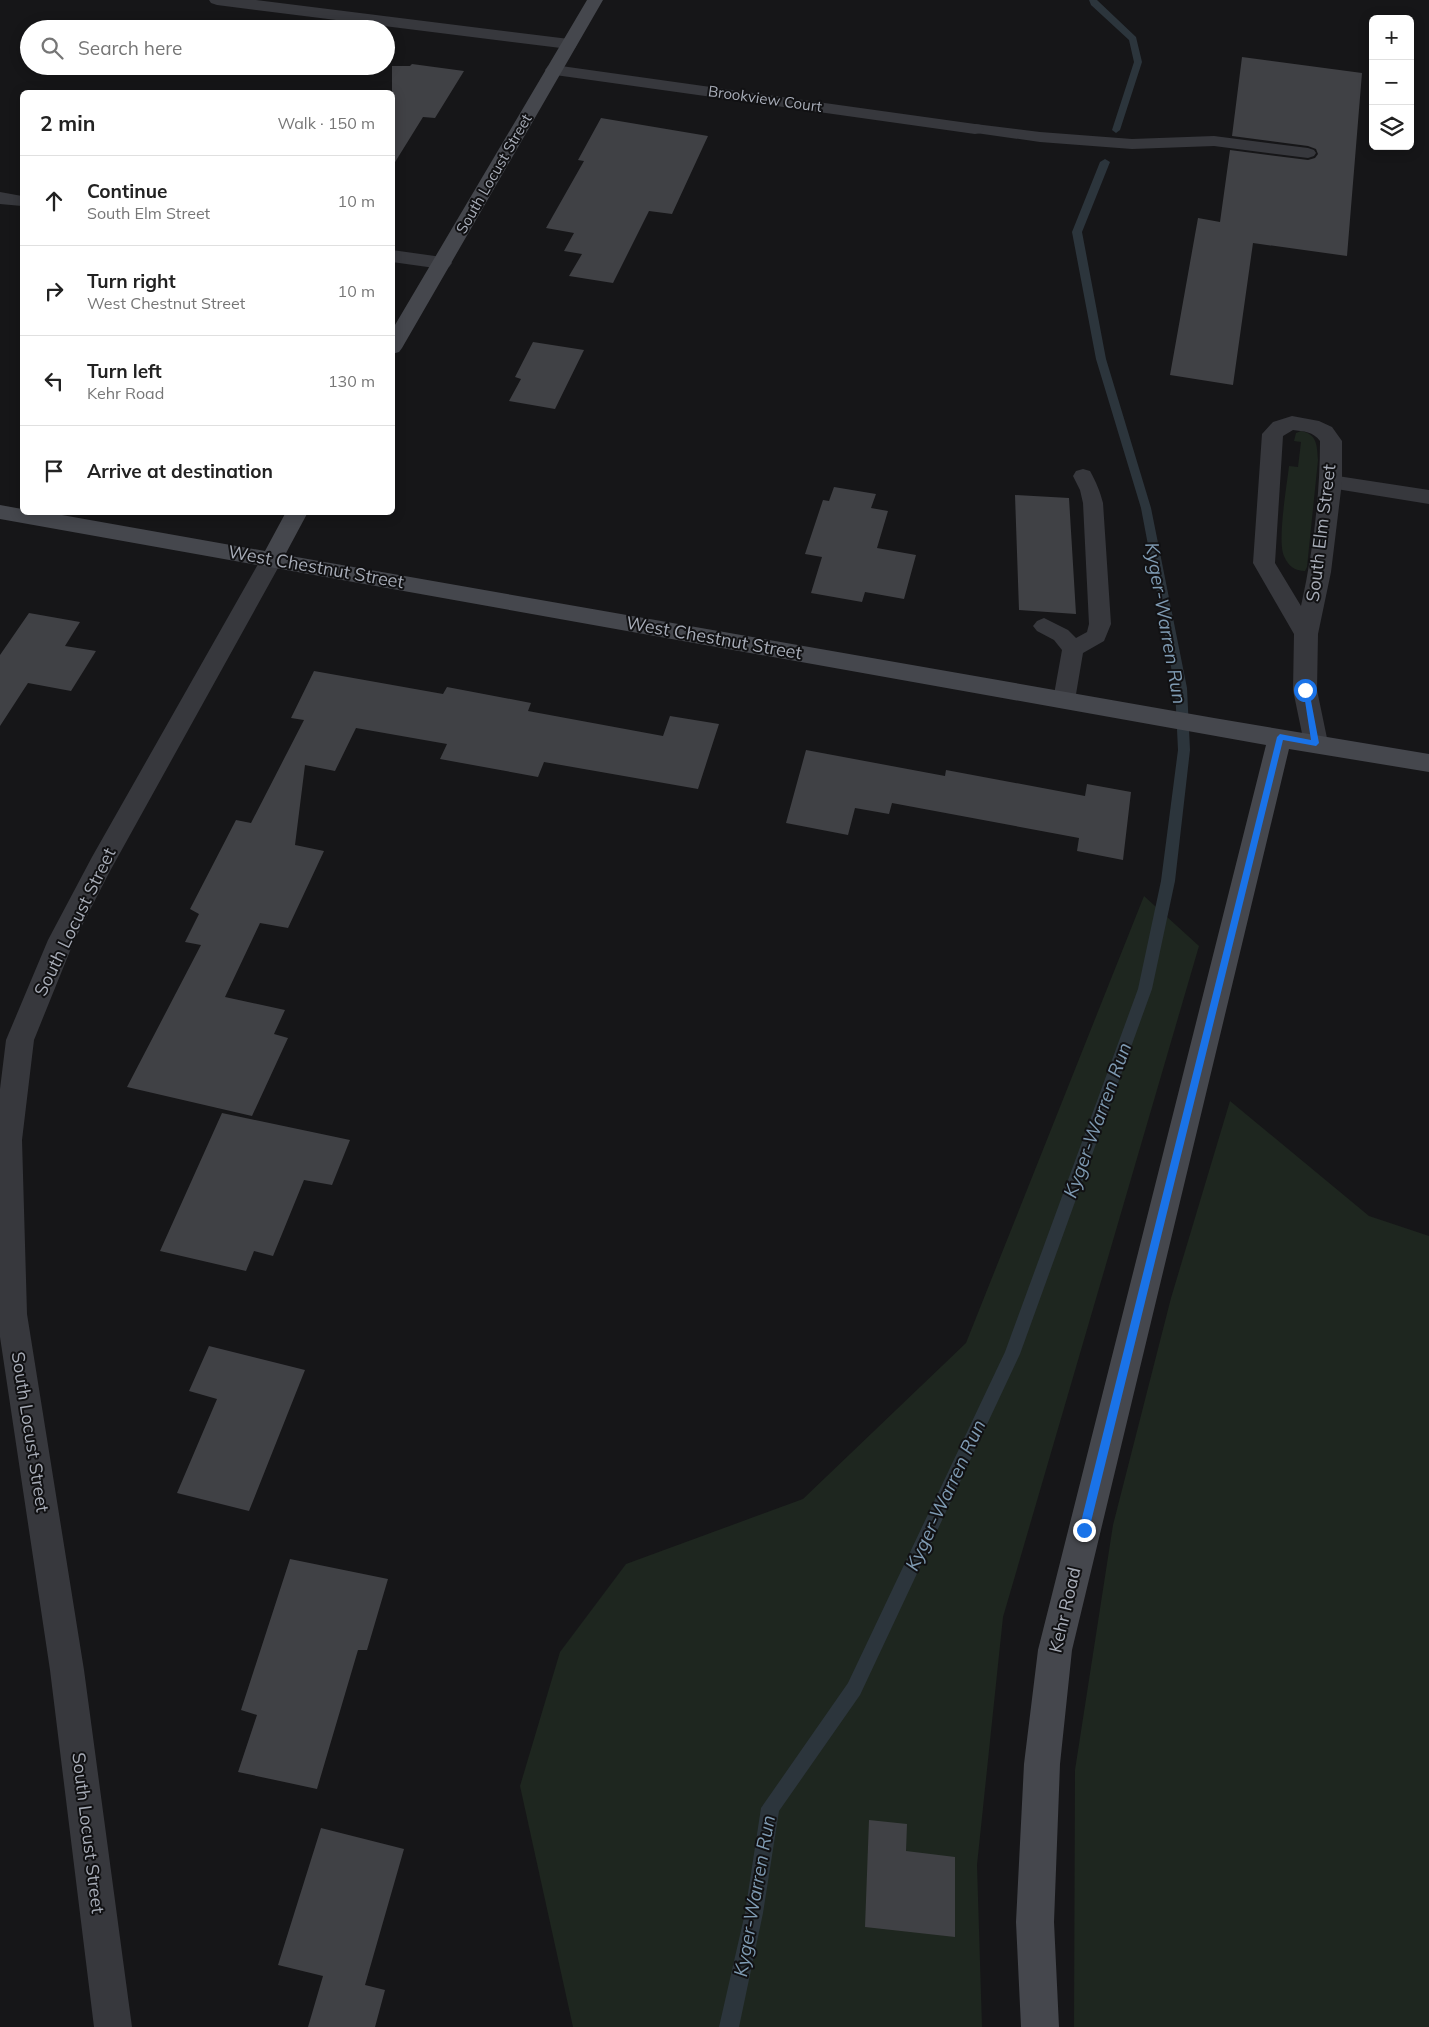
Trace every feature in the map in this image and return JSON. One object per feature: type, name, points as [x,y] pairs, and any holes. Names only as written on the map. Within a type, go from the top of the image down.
[{"type":"street","points":[[217,0],[377,20]]},
{"type":"street","name":"South Locust Street","points":[[395,343],[595,0]]},
{"type":"street","points":[[395,22],[569,44]]},
{"type":"street","name":"Brookview Court","points":[[554,70],[975,129]]},
{"type":"street","points":[[0,198],[20,201]]},
{"type":"street","points":[[395,256],[442,263]]},
{"type":"street","name":"South Elm Street","points":[[1306,634],[1264,563],[1273,434],[1280,427],[1292,423],[1312,426],[1325,432],[1331,441],[1331,482],[1320,572],[1306,634],[1305,690],[1316,743]]},
{"type":"street","name":"West Chestnut Street","points":[[0,512],[1429,763]]},
{"type":"street","name":"South Locust Street","points":[[113,2027],[68,1670],[12,1314],[8,1236],[10,1038],[101,864],[295,515]]},
{"type":"street","name":"Kehr Road","points":[[1040,2027],[1035,1922],[1042,1764],[1055,1650],[1280,737]]},
{"type":"lane","points":[[975,129],[1040,137],[1132,144],[1214,141],[1308,153]]},
{"type":"lane","points":[[1073,649],[1097,636],[1100,624],[1092,503],[1090,490],[1083,476]]},
{"type":"lane","points":[[1331,482],[1429,497]]},
{"type":"lane","points":[[1044,626],[1061,635],[1073,649]]},
{"type":"lane","points":[[1064,700],[1073,649]]},
{"type":"shaded area","points":[[1306,432],[1315,441],[1318,460],[1307,567],[1305,571],[1295,569],[1290,565],[1282,549],[1283,512],[1289,466],[1298,467],[1301,442],[1294,441],[1296,433]]},
{"type":"shaded area","points":[[1144,896],[1199,946],[1003,1617],[977,1865],[982,2027],[573,2027],[520,1786],[560,1652],[626,1564],[803,1499],[966,1343]]},
{"type":"shaded area","points":[[1230,1101],[1369,1216],[1429,1236],[1429,2027],[1074,2027],[1075,1770],[1113,1525],[1171,1298]]},
{"type":"building","points":[[1242,57],[1362,73],[1347,256],[1253,243],[1233,385],[1170,375],[1198,218],[1220,222],[1230,150],[1308,160],[1315,158],[1318,154],[1316,149],[1308,146],[1232,136]]},
{"type":"building","points":[[412,64],[464,71],[435,118],[423,117],[395,162],[395,90],[392,90],[392,75],[395,75],[395,66],[410,66]]},
{"type":"building","points":[[601,118],[708,136],[672,214],[649,211],[613,283],[569,276],[582,254],[564,251],[574,233],[546,228],[584,161],[578,160]]},
{"type":"building","points":[[533,342],[584,350],[555,409],[509,401],[521,379],[515,377]]},
{"type":"building","points":[[834,487],[876,494],[871,508],[888,511],[877,548],[916,555],[904,599],[865,592],[862,602],[811,593],[822,557],[805,554],[823,500],[829,501]]},
{"type":"building","points":[[1015,495],[1069,498],[1076,614],[1019,610]]},
{"type":"building","points":[[29,613],[80,622],[65,646],[96,651],[71,691],[28,683],[0,726],[0,655]]},
{"type":"building","points":[[314,671],[443,694],[447,687],[531,703],[528,711],[663,736],[670,716],[719,724],[698,789],[544,762],[538,777],[440,759],[447,744],[356,728],[335,771],[305,765],[295,845],[324,851],[288,928],[260,923],[225,997],[285,1010],[274,1034],[288,1038],[252,1116],[127,1087],[201,945],[185,942],[199,914],[190,909],[236,820],[251,823],[304,720],[291,718]]},
{"type":"building","points":[[806,750],[945,776],[946,770],[1085,796],[1087,784],[1131,792],[1123,860],[1077,851],[1079,838],[892,803],[889,814],[855,808],[848,835],[786,823]]},
{"type":"building","points":[[222,1113],[350,1140],[332,1185],[304,1180],[273,1256],[254,1251],[246,1271],[160,1251]]},
{"type":"building","points":[[209,1346],[305,1370],[249,1511],[177,1493],[217,1399],[189,1391]]},
{"type":"building","points":[[290,1559],[388,1579],[367,1650],[358,1650],[317,1789],[238,1772],[257,1715],[241,1710]]},
{"type":"building","points":[[869,1820],[907,1824],[906,1851],[955,1857],[955,1937],[865,1927]]},
{"type":"building","points":[[321,1828],[404,1849],[365,1985],[385,1990],[375,2027],[308,2027],[323,1976],[278,1965]]},
{"type":"waterway","name":"Kyger-Warren Run","points":[[1093,0],[1133,39],[1138,62],[1116,130]]},
{"type":"waterway","name":"Kyger-Warren Run","points":[[729,2027],[754,1913],[770,1808],[854,1689],[1012,1354],[1145,989],[1168,881],[1184,750],[1181,688],[1146,508],[1101,359],[1077,232],[1105,162]]},
{"type":"route","points":[[1084,1530],[1280,737],[1316,743],[1305,690]]}]
